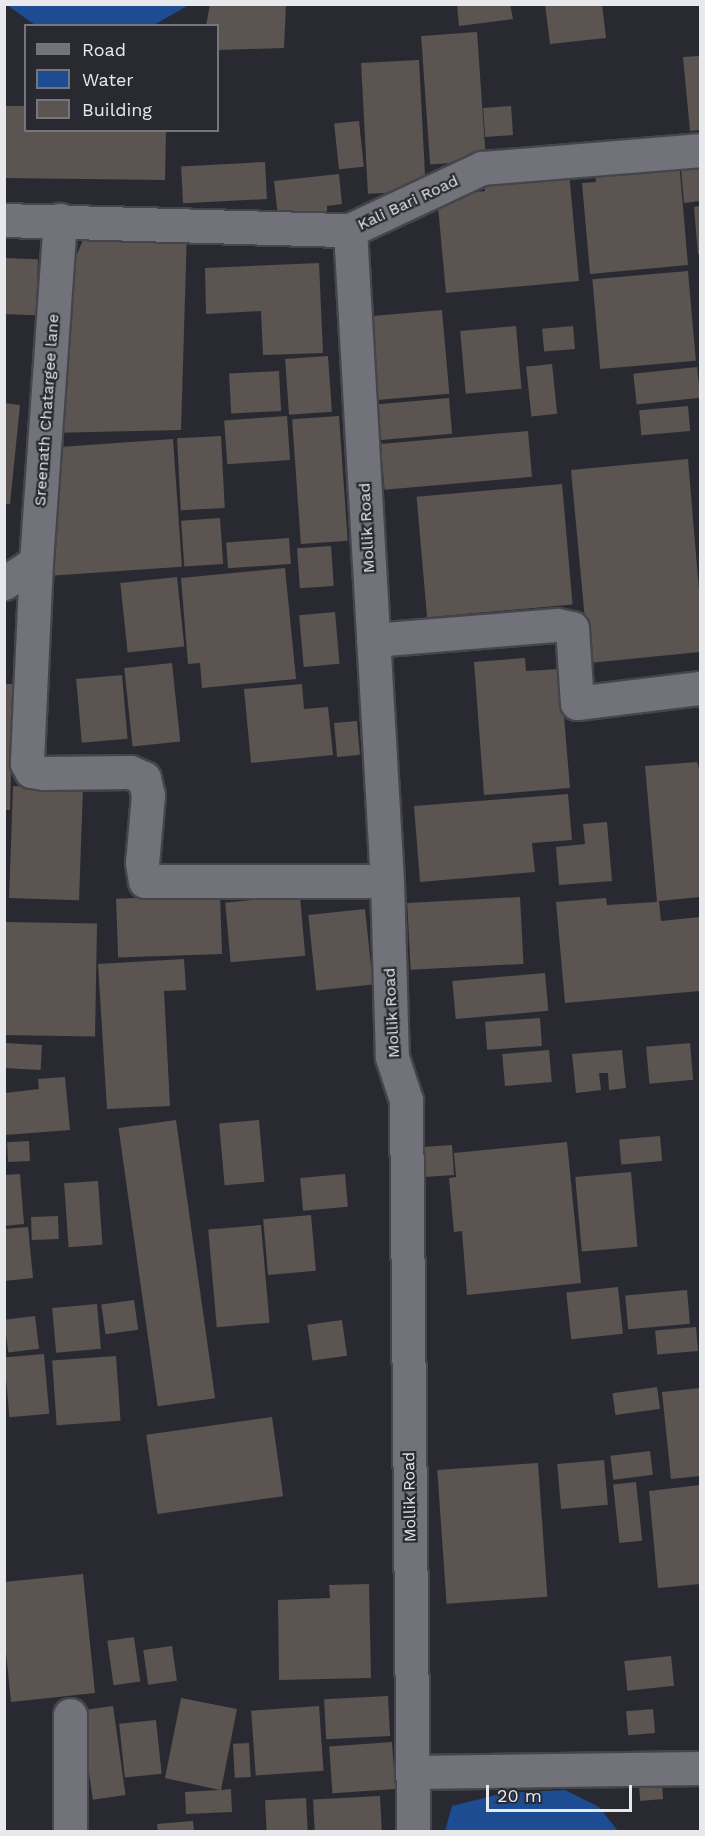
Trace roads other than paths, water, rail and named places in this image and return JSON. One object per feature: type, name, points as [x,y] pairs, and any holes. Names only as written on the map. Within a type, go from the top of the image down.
[{"type":"street","name":"Kali Bari Road","points":[[4,220],[350,230],[482,168],[700,150]]},
{"type":"street","name":"Sreenath Chatargee lane","points":[[60,220],[36,562],[27,763],[31,771],[43,773],[130,772],[144,778],[148,795],[142,863],[145,881],[387,881]]},
{"type":"street","name":"Mollik Road","points":[[350,230],[387,881],[392,1057],[406,1100],[413,1832]]},
{"type":"street","points":[[4,583],[36,562]]},
{"type":"street","points":[[373,640],[557,625],[572,628],[577,703],[700,688]]},
{"type":"street","points":[[70,1715],[70,1832]]},
{"type":"street","points":[[412,1772],[700,1768]]},
{"type":"water","points":[[7,5],[189,5],[156,24],[34,24]]},
{"type":"water","points":[[565,1790],[599,1807],[618,1831],[445,1831],[452,1806],[504,1793]]}]
